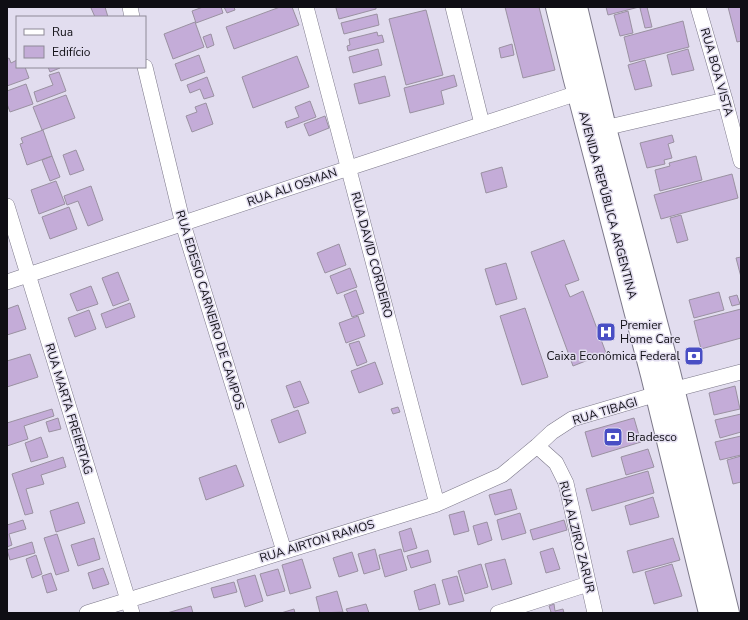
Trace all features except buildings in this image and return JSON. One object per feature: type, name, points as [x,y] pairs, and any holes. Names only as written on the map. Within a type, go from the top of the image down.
[{"type":"main road","name":"AVENIDA REPÚBLICA ARGENTINA","points":[[557,7],[587,90],[665,392],[728,613]]},
{"type":"main road","name":"AVENIDA REPÚBLICA ARGENTINA","points":[[576,7],[587,90]]},
{"type":"main road","name":"AVENIDA REPÚBLICA ARGENTINA","points":[[665,392],[710,613]]},
{"type":"street","name":"RUA DAVID CORDEIRO","points":[[306,7],[437,504]]},
{"type":"street","points":[[453,7],[482,124]]},
{"type":"street","name":"RUA BOA VISTA","points":[[698,7],[741,161]]},
{"type":"street","name":"RUA EDESIO CARNEIRO DE CAMPOS","points":[[144,68],[183,224],[284,551]]},
{"type":"street","name":"RUA ALI OSMAN","points":[[7,282],[587,90]]},
{"type":"street","points":[[597,130],[725,100]]},
{"type":"street","name":"RUA MARTA FREIERTAG","points":[[7,206],[130,607]]},
{"type":"street","name":"RUA TIBAGI","points":[[537,446],[552,432],[572,419],[741,372]]},
{"type":"street","name":"RUA AIRTON RAMOS","points":[[87,613],[130,607],[284,551],[437,504],[502,475],[537,446]]},
{"type":"street","name":"RUA ALZIRO ZARUR","points":[[537,446],[556,463],[566,483],[595,613]]},
{"type":"street","points":[[498,613],[588,584]]},
{"type":"place","name":"Premier Home Care","points":[[606,332]]},
{"type":"place","name":"Caixa Econômica Federal","points":[[694,356]]},
{"type":"place","name":"Bradesco","points":[[613,437]]}]
